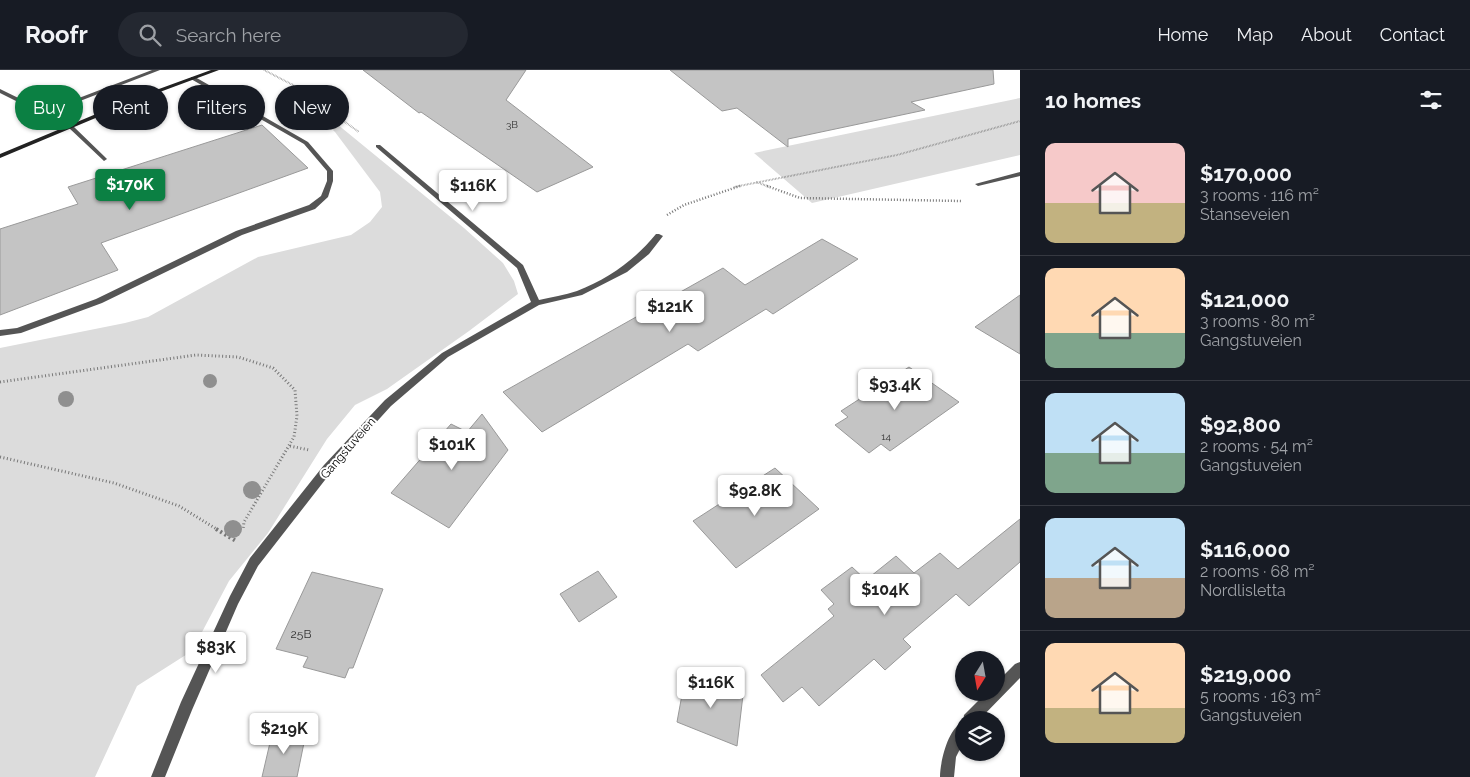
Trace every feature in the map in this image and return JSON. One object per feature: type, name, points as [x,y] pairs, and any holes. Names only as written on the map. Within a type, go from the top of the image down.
[{"type":"street","points":[[83,98],[157,70]]},
{"type":"street","points":[[83,121],[214,70]]},
{"type":"street","points":[[0,333],[18,331],[99,301],[239,233],[312,207],[322,200],[330,181],[330,171],[306,143],[193,78]]},
{"type":"street","points":[[0,91],[15,98]]},
{"type":"street","points":[[0,156],[61,130]]},
{"type":"street","points":[[74,130],[104,158]]},
{"type":"street","points":[[378,146],[520,267],[536,303]]},
{"type":"street","points":[[978,184],[1020,174]]},
{"type":"street","name":"Gangstuveien","points":[[158,777],[198,680],[234,600],[254,562],[328,468],[388,403],[445,355],[536,303],[579,293],[624,270],[646,252],[659,236]]},
{"type":"street","points":[[978,711],[1020,669]]},
{"type":"street","points":[[947,777],[947,767],[952,744],[955,740]]},
{"type":"path","points":[[264,70],[293,85],[378,146]]},
{"type":"path","points":[[659,236],[660,222],[671,212],[716,192],[754,182],[810,173],[896,155],[1020,121]]},
{"type":"path","points":[[754,182],[800,198],[851,198],[887,201],[974,201],[983,198],[984,194],[978,184]]},
{"type":"path","points":[[0,382],[196,355],[238,358],[273,368],[285,378],[295,390],[297,416],[294,437],[244,522],[240,544],[179,506],[114,483],[0,457]]},
{"type":"shaded area","points":[[1020,98],[1020,155],[812,203],[754,153]]},
{"type":"shaded area","points":[[333,130],[344,130],[464,228],[503,263],[514,281],[518,294],[387,389],[355,405],[327,439],[268,533],[229,581],[192,651],[137,686],[95,777],[0,777],[0,348],[148,317],[258,257],[351,235],[370,222],[382,207],[380,192]]},
{"type":"building","points":[[363,70],[526,70],[506,100],[593,167],[537,192],[421,112],[419,113]]},
{"type":"building","points":[[670,70],[993,70],[994,84],[911,102],[925,110],[788,139],[788,147],[737,108],[722,111]]},
{"type":"building","points":[[265,128],[308,168],[101,243],[118,270],[0,315],[0,229],[78,204],[68,187],[246,130],[265,130]]},
{"type":"building","points":[[822,239],[858,259],[773,314],[766,309],[698,351],[688,344],[542,432],[503,392],[723,268],[745,285]]},
{"type":"building","points":[[1020,295],[1020,354],[975,327]]},
{"type":"building","points":[[909,367],[959,402],[890,451],[881,444],[869,453],[835,425],[848,417],[841,411]]},
{"type":"building","points":[[482,414],[508,450],[449,528],[391,493],[451,424],[467,432]]},
{"type":"building","points":[[775,468],[819,509],[736,568],[693,521]]},
{"type":"building","points":[[1020,519],[1020,562],[969,606],[956,594],[903,639],[911,647],[885,670],[874,659],[819,706],[802,687],[783,702],[761,675],[834,616],[828,609],[834,604],[821,590],[852,567],[866,580],[896,556],[914,573],[940,553],[958,569]]},
{"type":"building","points":[[598,571],[617,597],[579,622],[560,594]]},
{"type":"building","points":[[312,572],[383,589],[353,668],[349,668],[345,678],[303,667],[308,657],[276,649]]},
{"type":"building","points":[[686,673],[743,695],[737,746],[677,722]]},
{"type":"building","points":[[306,733],[297,777],[262,777],[272,734]]}]
